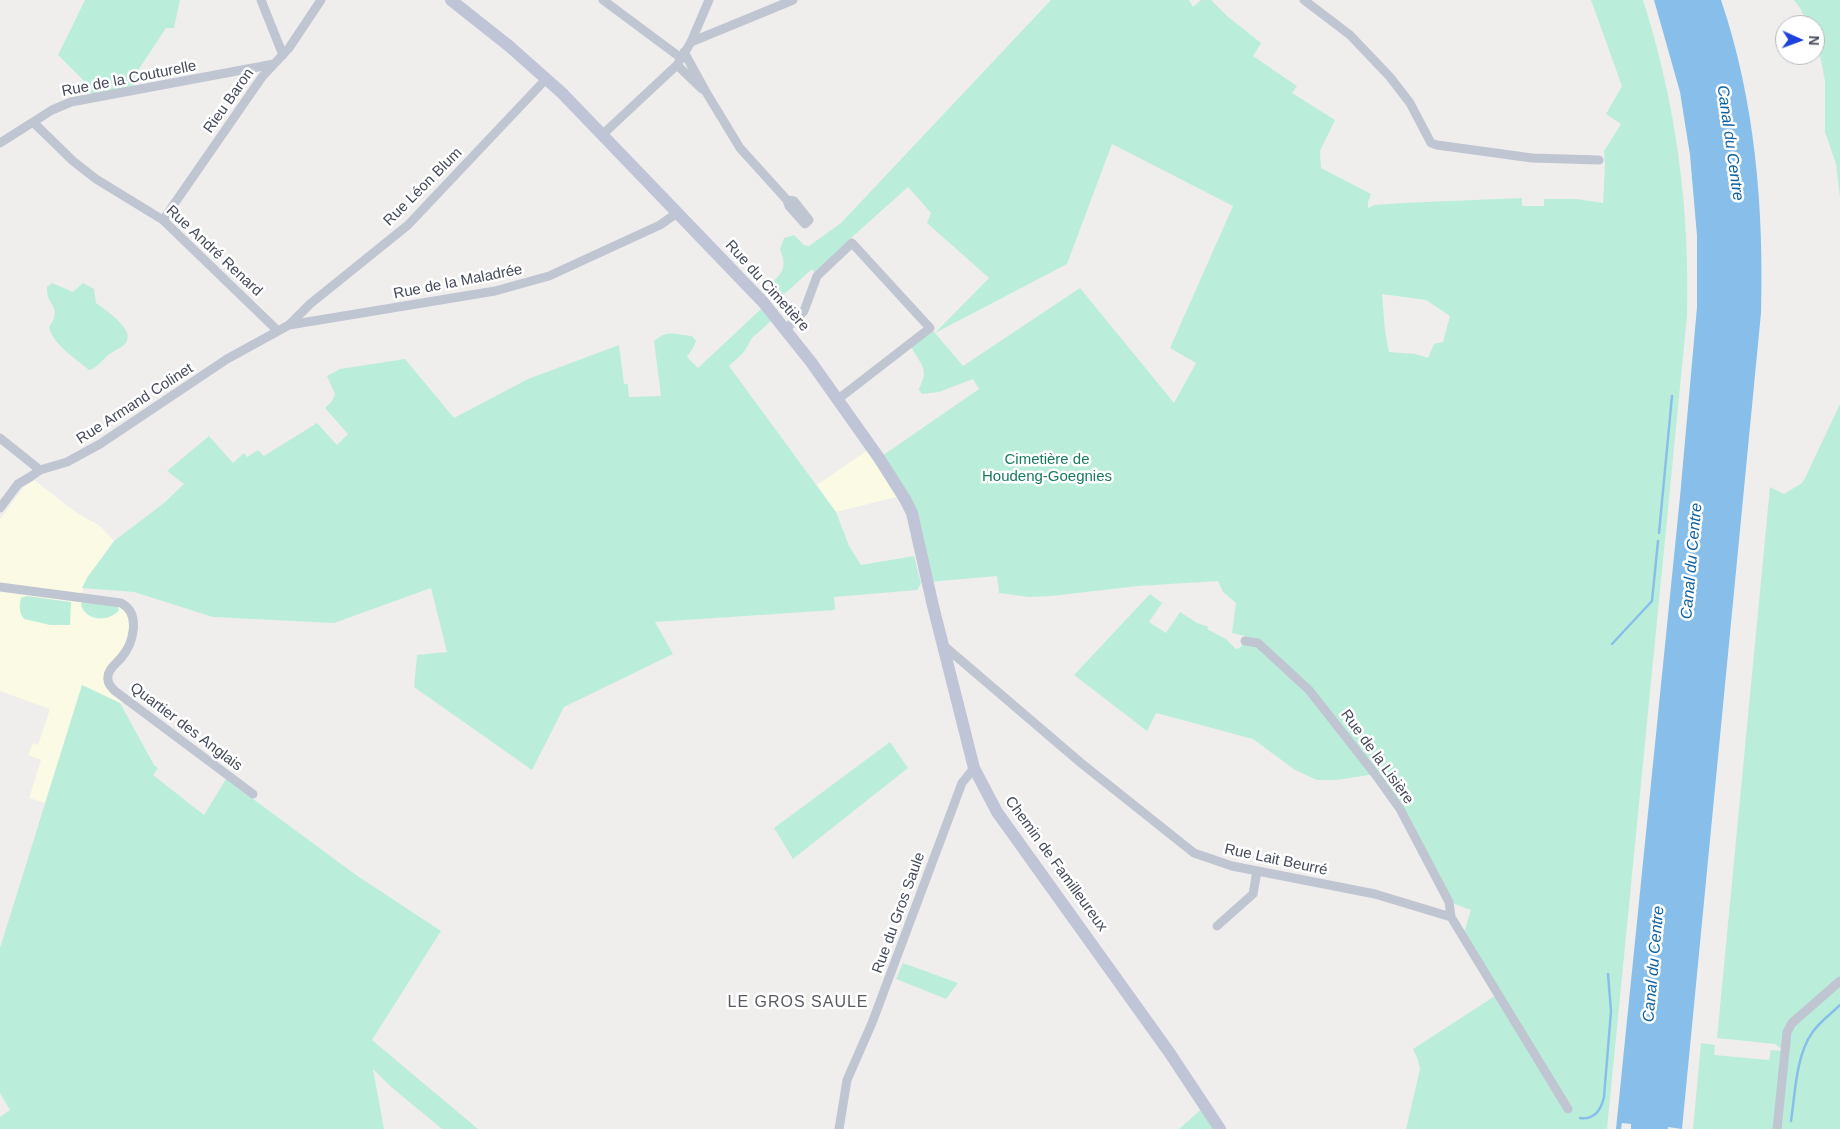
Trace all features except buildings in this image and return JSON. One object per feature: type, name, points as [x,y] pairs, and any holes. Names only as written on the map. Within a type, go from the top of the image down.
[{"type":"street","points":[[261,0],[283,55]]},
{"type":"street","name":"Rieu Baron","points":[[163,220],[262,77],[283,55],[321,0]]},
{"type":"street","name":"Rue du Cimetière","points":[[451,0],[510,46],[547,78],[763,302],[786,329],[879,458],[912,513],[949,666]]},
{"type":"street","points":[[603,0],[681,59],[706,92],[744,153],[787,200],[789,206],[807,222]]},
{"type":"street","points":[[602,135],[681,59],[710,0]]},
{"type":"street","points":[[691,42],[793,0]]},
{"type":"street","points":[[1304,0],[1350,35],[1390,77],[1410,103],[1431,143],[1532,158],[1599,160]]},
{"type":"street","points":[[681,59],[706,92]]},
{"type":"street","name":"Rue de la Couturelle","points":[[0,144],[52,110],[71,102],[274,64]]},
{"type":"street","name":"Rue Léon Blum","points":[[288,325],[310,304],[408,225],[547,78]]},
{"type":"street","name":"Rue André Renard","points":[[34,123],[73,161],[96,179],[163,220],[278,330]]},
{"type":"street","name":"Rue de la Maladrée","points":[[288,325],[495,291],[533,282],[660,225],[678,213]]},
{"type":"street","points":[[786,329],[804,312],[817,276],[852,243],[930,328],[837,400]]},
{"type":"street","name":"Rue Armand Colinet","points":[[1,503],[18,484],[40,470],[67,462],[100,444],[227,360],[288,325]]},
{"type":"street","points":[[0,438],[40,470]]},
{"type":"street","name":"Quartier des Anglais","points":[[0,587],[121,603],[127,606],[133,616],[132,637],[125,652],[108,674],[109,683],[115,691],[253,794]]},
{"type":"street","name":"Rue de la Lisière","points":[[1245,640],[1258,643],[1309,690],[1375,774],[1400,809],[1449,902],[1451,917]]},
{"type":"street","name":"Rue Lait Beurré","points":[[943,645],[1081,763],[1185,847],[1203,858],[1232,866],[1375,894],[1451,917]]},
{"type":"street","name":"Chemin de Familleureux","points":[[949,666],[974,768],[997,812],[1176,1063],[1220,1129]]},
{"type":"street","name":"Rue du Gros Saule","points":[[840,1129],[847,1080],[875,1014],[962,783],[974,768]]},
{"type":"street","points":[[1217,926],[1253,894],[1256,871]]},
{"type":"street","points":[[1451,917],[1568,1109]]},
{"type":"street","points":[[1777,1129],[1787,1032],[1792,1023],[1840,980]]},
{"type":"shaded area","points":[[868,450],[900,496],[836,512],[817,485]]},
{"type":"shaded area","points":[[34,480],[77,513],[100,526],[114,541],[87,578],[80,597],[127,606],[132,637],[108,678],[129,701],[120,703],[82,685],[45,803],[29,798],[41,760],[28,755],[33,743],[38,745],[50,709],[0,691],[0,519],[24,487]]},
{"type":"green space","points":[[85,0],[180,0],[174,28],[166,28],[135,75],[134,91],[92,98],[89,86],[58,55]]},
{"type":"green space","name":"Cimetière de Houdeng-Goegnies","points":[[1051,0],[1189,0],[1193,7],[1201,0],[1211,0],[1227,16],[1261,43],[1253,56],[1297,86],[1292,93],[1335,120],[1320,151],[1321,168],[1371,194],[1368,208],[1374,205],[1403,203],[1522,198],[1522,206],[1544,206],[1544,199],[1577,199],[1603,203],[1604,151],[1621,124],[1606,114],[1622,86],[1591,0],[1643,0],[1664,78],[1678,156],[1686,236],[1687,316],[1607,1129],[1406,1129],[1420,1069],[1413,1049],[1498,994],[1463,936],[1471,910],[1449,902],[1375,774],[1337,780],[1317,780],[1295,770],[1253,739],[1156,713],[1147,731],[1074,675],[1150,594],[1162,603],[1149,622],[1166,633],[1180,612],[1197,623],[1209,627],[1207,629],[1226,639],[1236,649],[1240,648],[1245,641],[1245,636],[1232,633],[1236,603],[1223,592],[1218,581],[1138,586],[1029,597],[999,593],[997,576],[928,582],[916,528],[879,458],[979,389],[973,379],[939,392],[922,394],[919,390],[924,370],[910,343],[930,328],[935,333],[989,278],[927,223],[931,213],[908,187],[851,238],[852,243],[817,276],[812,269],[780,298],[776,299],[766,288],[782,271],[783,262],[780,249],[784,238],[794,235],[804,245],[809,246],[841,223]],"holes":[[[1112,144],[1233,206],[1170,348],[1196,363],[1174,403],[1080,288],[963,366],[935,333],[1067,264]],[[1382,294],[1426,300],[1450,316],[1443,342],[1434,344],[1428,358],[1416,354],[1389,352]]]},
{"type":"green space","points":[[1794,0],[1840,0],[1840,198],[1836,164],[1825,132],[1825,81],[1822,65],[1825,65],[1825,15],[1803,15]]},
{"type":"green space","points":[[52,283],[73,292],[83,283],[94,289],[96,303],[124,327],[127,339],[124,345],[89,370],[65,351],[51,334],[49,327],[55,314],[47,293],[47,287]]},
{"type":"green space","points":[[761,309],[771,321],[752,338],[744,352],[729,366],[836,512],[849,546],[861,565],[914,556],[921,583],[917,590],[834,597],[835,610],[655,622],[673,654],[564,707],[532,770],[414,687],[417,655],[447,652],[431,588],[334,623],[213,617],[134,592],[82,588],[114,541],[164,503],[184,484],[167,471],[209,436],[233,463],[244,453],[247,457],[258,450],[264,456],[317,423],[337,445],[348,434],[325,408],[332,401],[335,394],[327,376],[340,369],[405,359],[454,418],[528,379],[619,345],[624,384],[628,384],[629,397],[661,396],[654,341],[668,334],[692,336],[696,341],[687,357],[698,368]]},
{"type":"green space","points":[[1840,404],[1840,1129],[1693,1129],[1701,1043],[1715,1045],[1714,1055],[1769,1060],[1771,1050],[1784,1051],[1775,1044],[1717,1038],[1770,487],[1784,494],[1802,483]]},
{"type":"green space","points":[[27,596],[71,602],[70,625],[50,625],[24,619],[20,611],[20,604],[21,598]]},
{"type":"green space","points":[[84,601],[117,606],[119,610],[109,617],[92,617],[83,610],[81,604]]},
{"type":"green space","points":[[82,685],[120,703],[154,765],[158,768],[153,775],[204,815],[226,779],[356,875],[441,931],[372,1040],[478,1129],[442,1129],[390,1086],[373,1069],[384,1129],[0,1129],[0,1117],[10,1110],[0,1093],[0,948]]},
{"type":"green space","points":[[890,742],[908,768],[793,859],[774,828]]},
{"type":"green space","points":[[903,963],[958,983],[946,999],[896,979]]},
{"type":"green space","points":[[1205,1106],[1220,1129],[1179,1129]]},
{"type":"water","name":"Canal du Centre","points":[[1654,0],[1721,0],[1742,76],[1755,155],[1761,234],[1761,313],[1682,1129],[1668,1127],[1668,1129],[1631,1129],[1631,1124],[1622,1123],[1621,1129],[1616,1129],[1680,497],[1697,307],[1697,236],[1690,155],[1680,92]]},
{"type":"waterway","points":[[1659,533],[1672,396]]},
{"type":"waterway","points":[[1612,644],[1652,601],[1658,541]]},
{"type":"waterway","points":[[1580,1118],[1593,1116],[1601,1106],[1604,1097],[1611,1011],[1608,974]]},
{"type":"waterway","points":[[1791,1121],[1799,1064],[1807,1042],[1818,1025],[1840,1005]]},
{"type":"district","name":"LE GROS SAULE","points":[[798,1003]]}]
